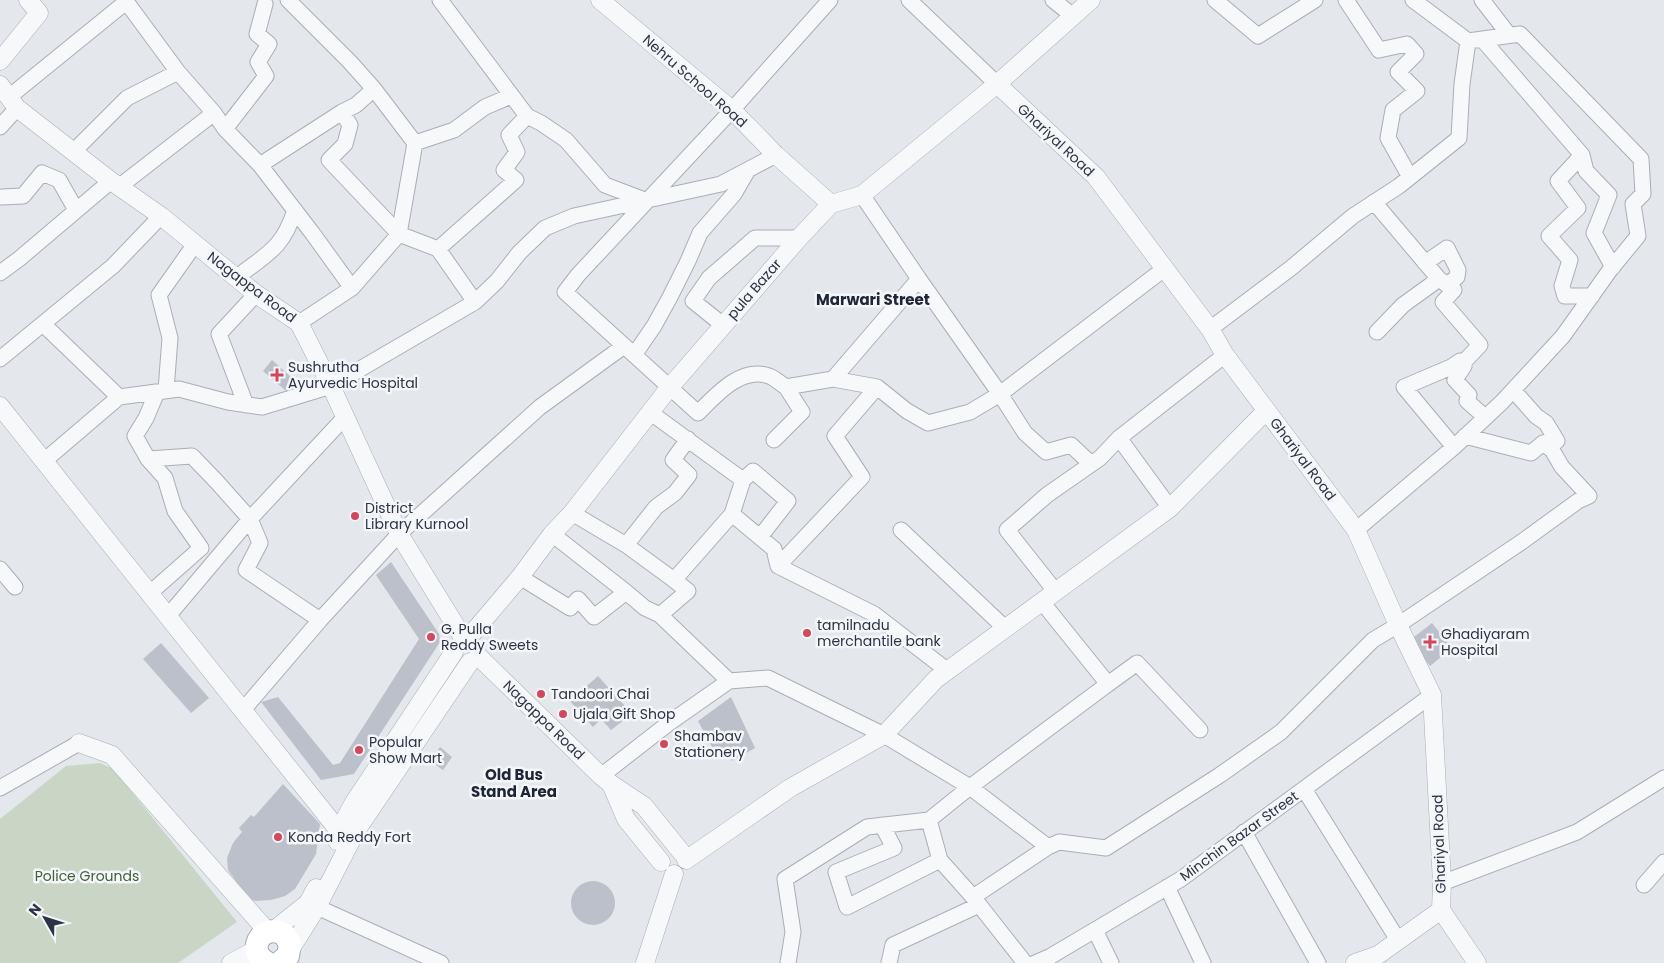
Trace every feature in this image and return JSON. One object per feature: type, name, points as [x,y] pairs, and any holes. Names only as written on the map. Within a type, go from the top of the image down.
[{"type":"street","points":[[288,0],[350,62],[374,89],[415,143],[399,234],[352,288],[299,323]]},
{"type":"street","points":[[440,0],[527,116],[566,140],[605,185],[647,201]]},
{"type":"street","name":"Nehru School Road","points":[[600,0],[732,110],[776,155],[831,204]]},
{"type":"street","points":[[774,440],[802,412],[786,387],[769,376],[749,374],[726,386],[698,412],[669,388],[565,292],[578,275],[732,110],[830,0]]},
{"type":"street","points":[[909,0],[997,84]]},
{"type":"street","points":[[1053,0],[1073,16]]},
{"type":"street","points":[[831,204],[862,195],[997,84],[1091,0]]},
{"type":"street","points":[[1215,0],[1258,36],[1316,0]]},
{"type":"street","points":[[1346,0],[1379,50],[1407,44],[1416,54],[1398,72],[1417,91],[1393,110],[1388,138],[1410,177]]},
{"type":"street","points":[[1413,0],[1475,40],[1582,155],[1586,172],[1609,195],[1594,233],[1613,266]]},
{"type":"street","points":[[1482,0],[1510,35]]},
{"type":"street","points":[[0,61],[39,13],[31,1]]},
{"type":"street","points":[[0,127],[9,97],[126,1],[178,72],[214,113],[225,129],[260,165],[352,288]]},
{"type":"street","points":[[225,129],[266,76],[258,62],[269,44],[257,34],[265,1]]},
{"type":"street","points":[[1356,530],[1454,447],[1513,390],[1563,336],[1613,266],[1638,236],[1633,204],[1643,194],[1641,160],[1520,34],[1475,40]]},
{"type":"street","points":[[1210,329],[1291,268],[1354,216],[1410,177],[1459,138],[1462,84],[1475,40]]},
{"type":"street","points":[[74,151],[127,98],[178,72]]},
{"type":"street","name":"Ghariyal Road","points":[[997,84],[1096,177],[1210,329],[1224,355],[1356,530],[1398,625],[1432,695],[1442,883],[1441,910]]},
{"type":"street","points":[[260,165],[356,105],[374,89]]},
{"type":"street","points":[[415,143],[454,130],[485,107],[511,96]]},
{"type":"street","name":"Nagappa Road","points":[[9,97],[74,151],[161,216],[256,294],[299,323],[331,386],[399,534],[466,636]]},
{"type":"street","points":[[342,112],[350,125],[345,144],[329,160],[399,234],[438,249],[475,302]]},
{"type":"street","points":[[0,273],[76,210],[214,113]]},
{"type":"street","points":[[438,249],[516,180],[504,170],[517,152],[509,135],[527,116]]},
{"type":"street","points":[[44,461],[119,397],[179,389],[228,402],[262,407],[331,386],[475,302],[497,281],[519,253],[545,228],[574,216],[721,184],[776,155]]},
{"type":"street","points":[[1582,155],[1558,181],[1578,208],[1549,236],[1570,260],[1562,286],[1565,296],[1592,296]]},
{"type":"street","points":[[243,710],[320,620],[399,534],[540,407],[629,351],[654,326],[688,261],[700,233],[734,194],[748,170]]},
{"type":"street","points":[[1,197],[23,196],[42,173],[59,180],[76,210]]},
{"type":"street","points":[[862,195],[1025,433],[1046,452],[1071,445],[1091,464]]},
{"type":"street","points":[[1374,202],[1425,263],[1443,282],[1454,290],[1443,302],[1480,345],[1462,364],[1464,366],[1455,380],[1469,395],[1467,401],[1485,417]]},
{"type":"street","name":"pula Bazar","points":[[466,636],[520,577],[669,388],[799,238],[831,204]]},
{"type":"street","points":[[237,277],[277,246],[289,228],[295,210]]},
{"type":"street","points":[[0,358],[113,266],[161,216]]},
{"type":"street","points":[[723,325],[693,301],[709,278],[755,238],[799,238]]},
{"type":"street","points":[[150,593],[201,548],[175,511],[165,478],[148,459],[135,436],[161,391],[170,338],[159,295],[195,244]]},
{"type":"street","points":[[1377,332],[1403,305],[1457,276],[1458,270],[1447,248],[1425,263]]},
{"type":"street","points":[[786,387],[832,379],[877,387],[907,411],[928,423],[970,412],[1000,394],[1164,269]]},
{"type":"street","points":[[832,379],[919,279]]},
{"type":"street","points":[[246,405],[219,334],[256,294]]},
{"type":"street","points":[[43,324],[119,397]]},
{"type":"street","points":[[1108,684],[1049,597],[1007,530],[1047,495],[1091,464],[1119,438],[1224,355]]},
{"type":"street","points":[[1454,447],[1404,386],[1451,367],[1460,361],[1462,364]]},
{"type":"street","points":[[778,566],[862,478],[835,436],[877,387]]},
{"type":"street","points":[[1465,436],[1531,453],[1543,443],[1557,441],[1546,423],[1536,416],[1513,390]]},
{"type":"street","points":[[684,856],[790,788],[884,735],[936,679],[1170,508],[1266,411]]},
{"type":"street","points":[[650,413],[743,480]]},
{"type":"street","points":[[3,416],[44,461],[345,835]]},
{"type":"street","points":[[168,616],[250,519],[345,417]]},
{"type":"street","points":[[1119,438],[1170,508]]},
{"type":"street","points":[[626,545],[656,507],[675,494],[689,475],[672,460],[688,439]]},
{"type":"street","points":[[889,963],[893,945],[976,901],[1048,847],[1059,842],[1106,848],[1220,775],[1281,732],[1373,640],[1514,547],[1578,501],[1589,496],[1562,467],[1552,450],[1543,443]]},
{"type":"street","points":[[148,459],[192,456],[250,519],[260,544],[246,570],[320,620]]},
{"type":"street","points":[[674,580],[732,514],[743,480],[753,471],[788,501],[760,538]]},
{"type":"street","points":[[572,513],[626,545],[688,591],[660,615]]},
{"type":"street","points":[[732,514],[774,550],[778,566],[874,614],[948,671]]},
{"type":"street","points":[[901,530],[1005,628]]},
{"type":"street","points":[[552,534],[645,608],[660,615],[729,681]]},
{"type":"street","points":[[0,569],[15,588]]},
{"type":"street","points":[[520,577],[570,608],[578,599],[594,617],[626,592]]},
{"type":"street","points":[[269,951],[308,903],[345,835],[480,652],[480,644],[474,638],[466,636],[456,641],[454,652],[457,658],[461,661],[474,659]]},
{"type":"street","points":[[231,963],[269,951],[317,908],[345,835],[353,804],[454,652]]},
{"type":"street","name":"Nagappa Road","points":[[474,659],[606,780]]},
{"type":"street","points":[[788,963],[792,932],[785,879],[866,827],[929,820],[970,787],[1137,663],[1200,730]]},
{"type":"street","points":[[606,780],[669,723],[729,681],[768,678],[884,735],[970,787],[1048,847]]},
{"type":"street","name":"Minchin Bazar Street","points":[[1035,963],[1051,956],[1181,879],[1432,695]]},
{"type":"street","points":[[0,788],[79,743],[112,755],[269,951]]},
{"type":"street","points":[[1442,883],[1577,832],[1664,778]]},
{"type":"street","points":[[606,780],[644,806],[684,856],[686,864],[682,871],[670,874],[663,870],[661,862],[626,820],[606,780]]},
{"type":"street","points":[[1304,789],[1398,940]]},
{"type":"street","points":[[929,820],[940,860],[976,901],[1025,963]]},
{"type":"street","points":[[882,826],[894,848],[836,872],[847,907],[940,860]]},
{"type":"street","points":[[1244,832],[1318,963]]},
{"type":"street","points":[[661,862],[666,851],[674,849],[684,856]]},
{"type":"street","points":[[1644,886],[1664,862]]},
{"type":"street","points":[[645,963],[674,874]]},
{"type":"street","points":[[1167,887],[1203,963]]},
{"type":"street","points":[[317,908],[441,963]]},
{"type":"street","points":[[1360,962],[1378,955],[1441,910],[1477,963]]},
{"type":"street","points":[[1095,930],[1111,963]]},
{"type":"green space","name":"Police Grounds","points":[[100,763],[113,769],[237,922],[178,963],[0,963],[0,819],[66,766]]},
{"type":"building","points":[[272,360],[301,386],[292,396],[263,371]]},
{"type":"building","points":[[391,562],[439,634],[440,642],[354,774],[321,780],[261,702],[278,697],[333,765],[340,763],[419,639],[376,575]]},
{"type":"building","points":[[1432,623],[1452,648],[1430,666],[1410,640]]},
{"type":"building","points":[[161,643],[209,698],[191,713],[143,659]]},
{"type":"building","points":[[598,676],[632,714],[611,730],[601,719],[593,727],[570,701]]},
{"type":"building","points":[[731,697],[755,748],[732,761],[727,750],[717,756],[698,721]]},
{"type":"building","points":[[440,747],[452,757],[443,770],[430,761]]},
{"type":"building","name":"Konda Reddy Fort","points":[[283,784],[320,824],[316,854],[295,889],[285,896],[271,900],[255,901],[248,898],[228,870],[227,858],[233,843],[242,832],[239,828],[251,815],[254,817]]},
{"type":"building","points":[[593,881],[605,885],[611,891],[615,903],[611,915],[605,921],[593,925],[581,921],[575,915],[571,903],[575,891],[581,885]]},
{"type":"place","name":"Sushrutha Ayurvedic Hospital","points":[[277,375]]},
{"type":"place","name":"District Library Kurnool","points":[[355,516]]},
{"type":"place","name":"tamilnadu merchantile bank","points":[[807,633]]},
{"type":"place","name":"G. Pulla Reddy Sweets","points":[[431,637]]},
{"type":"place","name":"Ghadiyaram Hospital","points":[[1430,642]]},
{"type":"place","name":"Tandoori Chai","points":[[541,694]]},
{"type":"place","name":"Ujala Gift Shop","points":[[563,714]]},
{"type":"place","name":"Shambav Stationery","points":[[664,744]]},
{"type":"place","name":"Popular Show Mart","points":[[359,750]]},
{"type":"place","name":"Konda Reddy Fort","points":[[278,837]]},
{"type":"district","name":"Marwari Street","points":[[873,299]]},
{"type":"district","name":"Old Bus Stand Area","points":[[514,782]]}]
